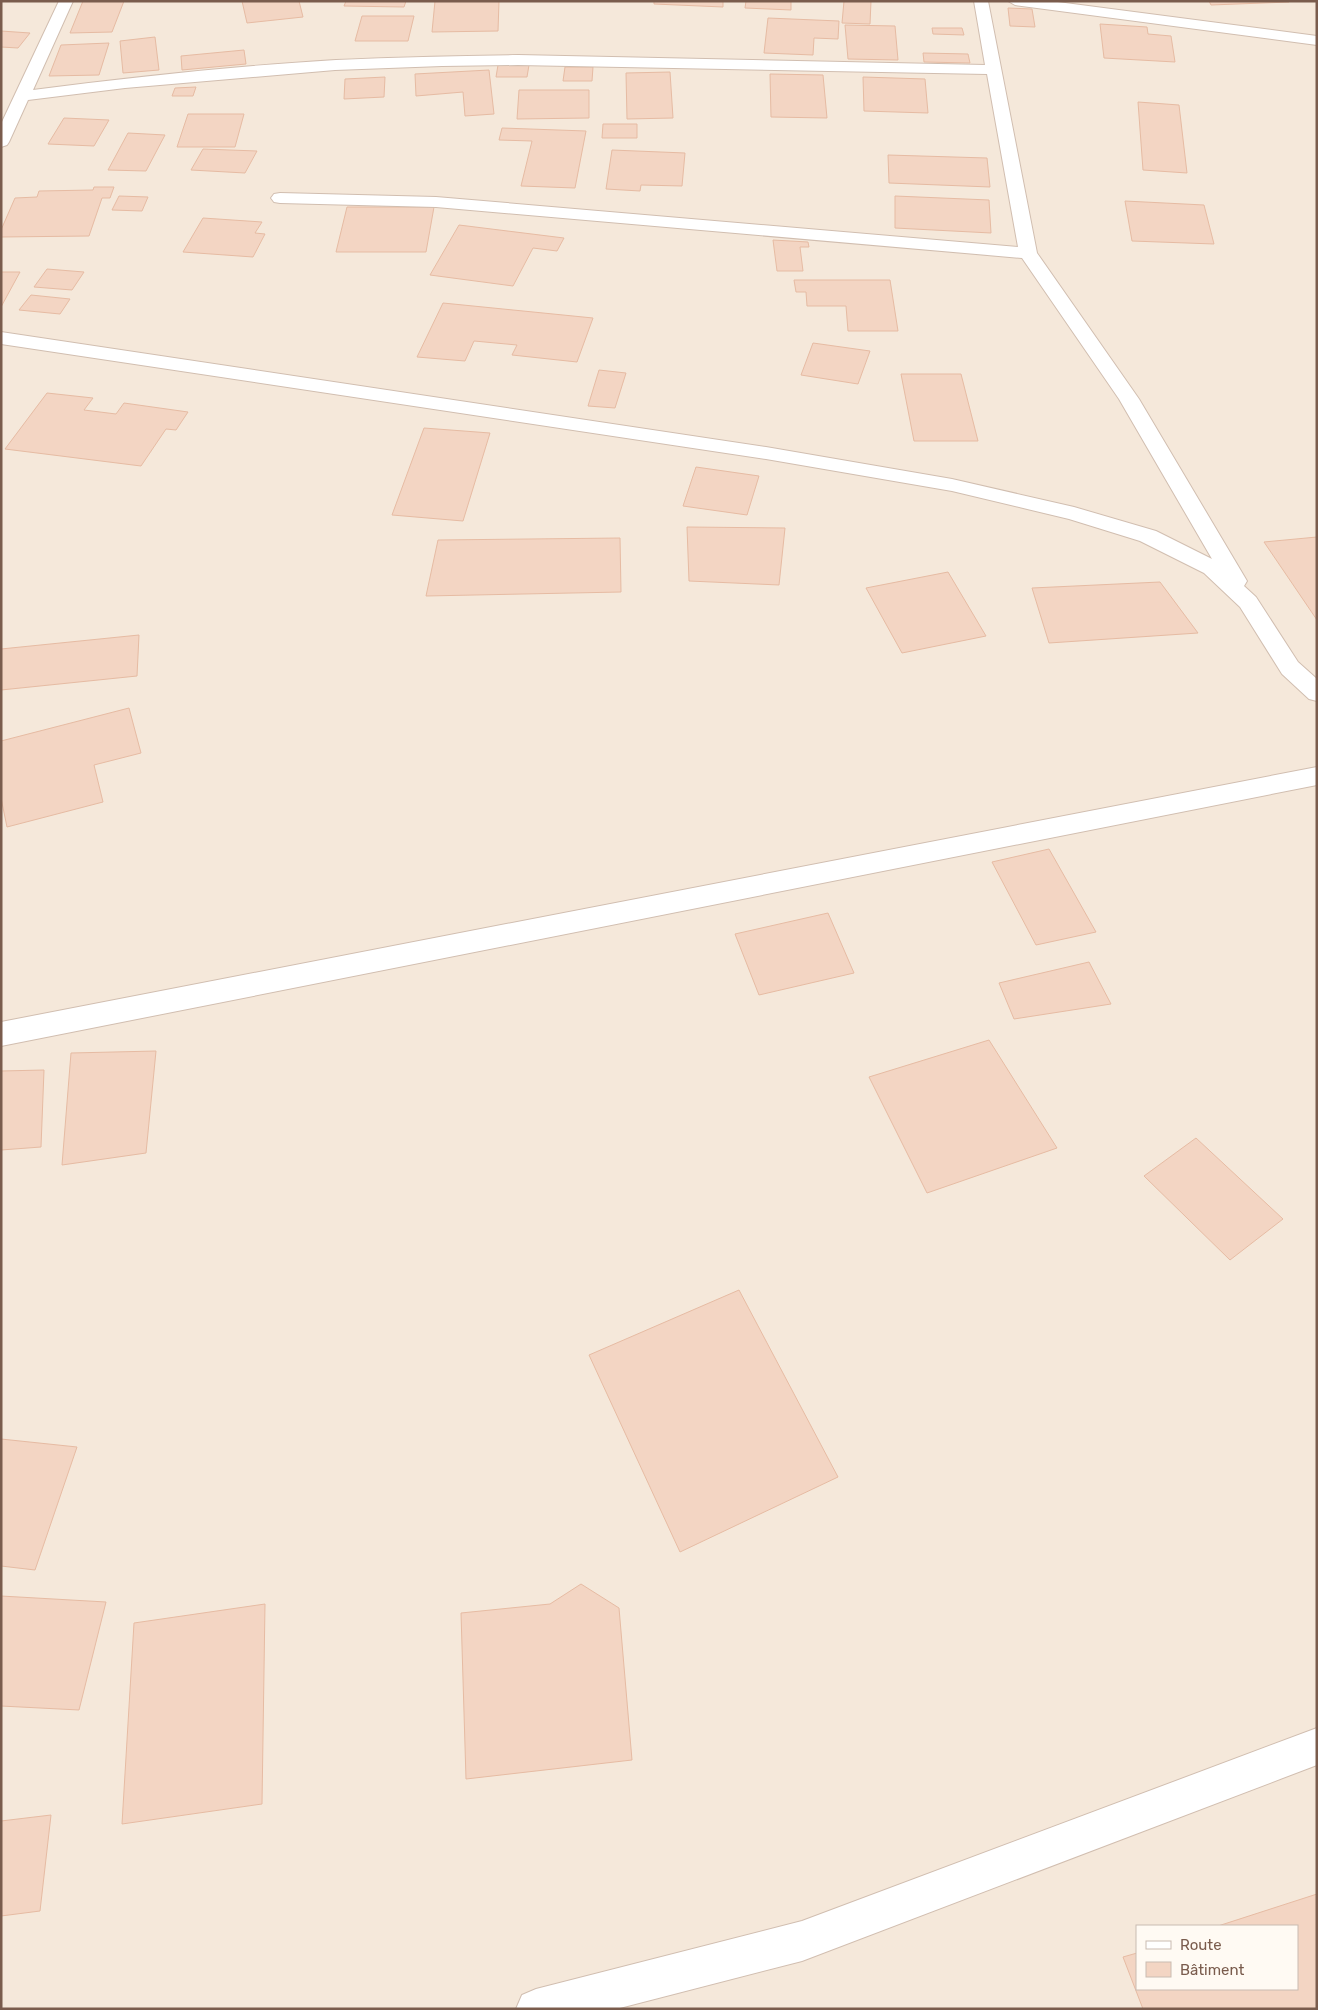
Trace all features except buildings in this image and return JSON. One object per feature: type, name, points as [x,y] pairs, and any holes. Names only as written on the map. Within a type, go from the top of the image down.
[{"type":"street","points":[[1,142],[66,1]]},
{"type":"street","points":[[981,1],[1028,253],[1129,399],[1248,602],[1290,668],[1317,693]]},
{"type":"street","points":[[1014,1],[1317,41]]},
{"type":"street","points":[[23,96],[125,83],[335,65],[442,61],[518,60],[994,70]]},
{"type":"street","points":[[280,198],[436,202],[1028,253]]},
{"type":"street","points":[[1,338],[766,453],[952,485],[1074,514],[1148,536],[1212,568],[1248,602]]},
{"type":"street","points":[[1,1034],[1317,776]]},
{"type":"street","points":[[536,2009],[802,1941],[1317,1746]]},
{"type":"shaded area","points":[[1,1],[1317,1],[1317,2009],[1,2009]]}]
